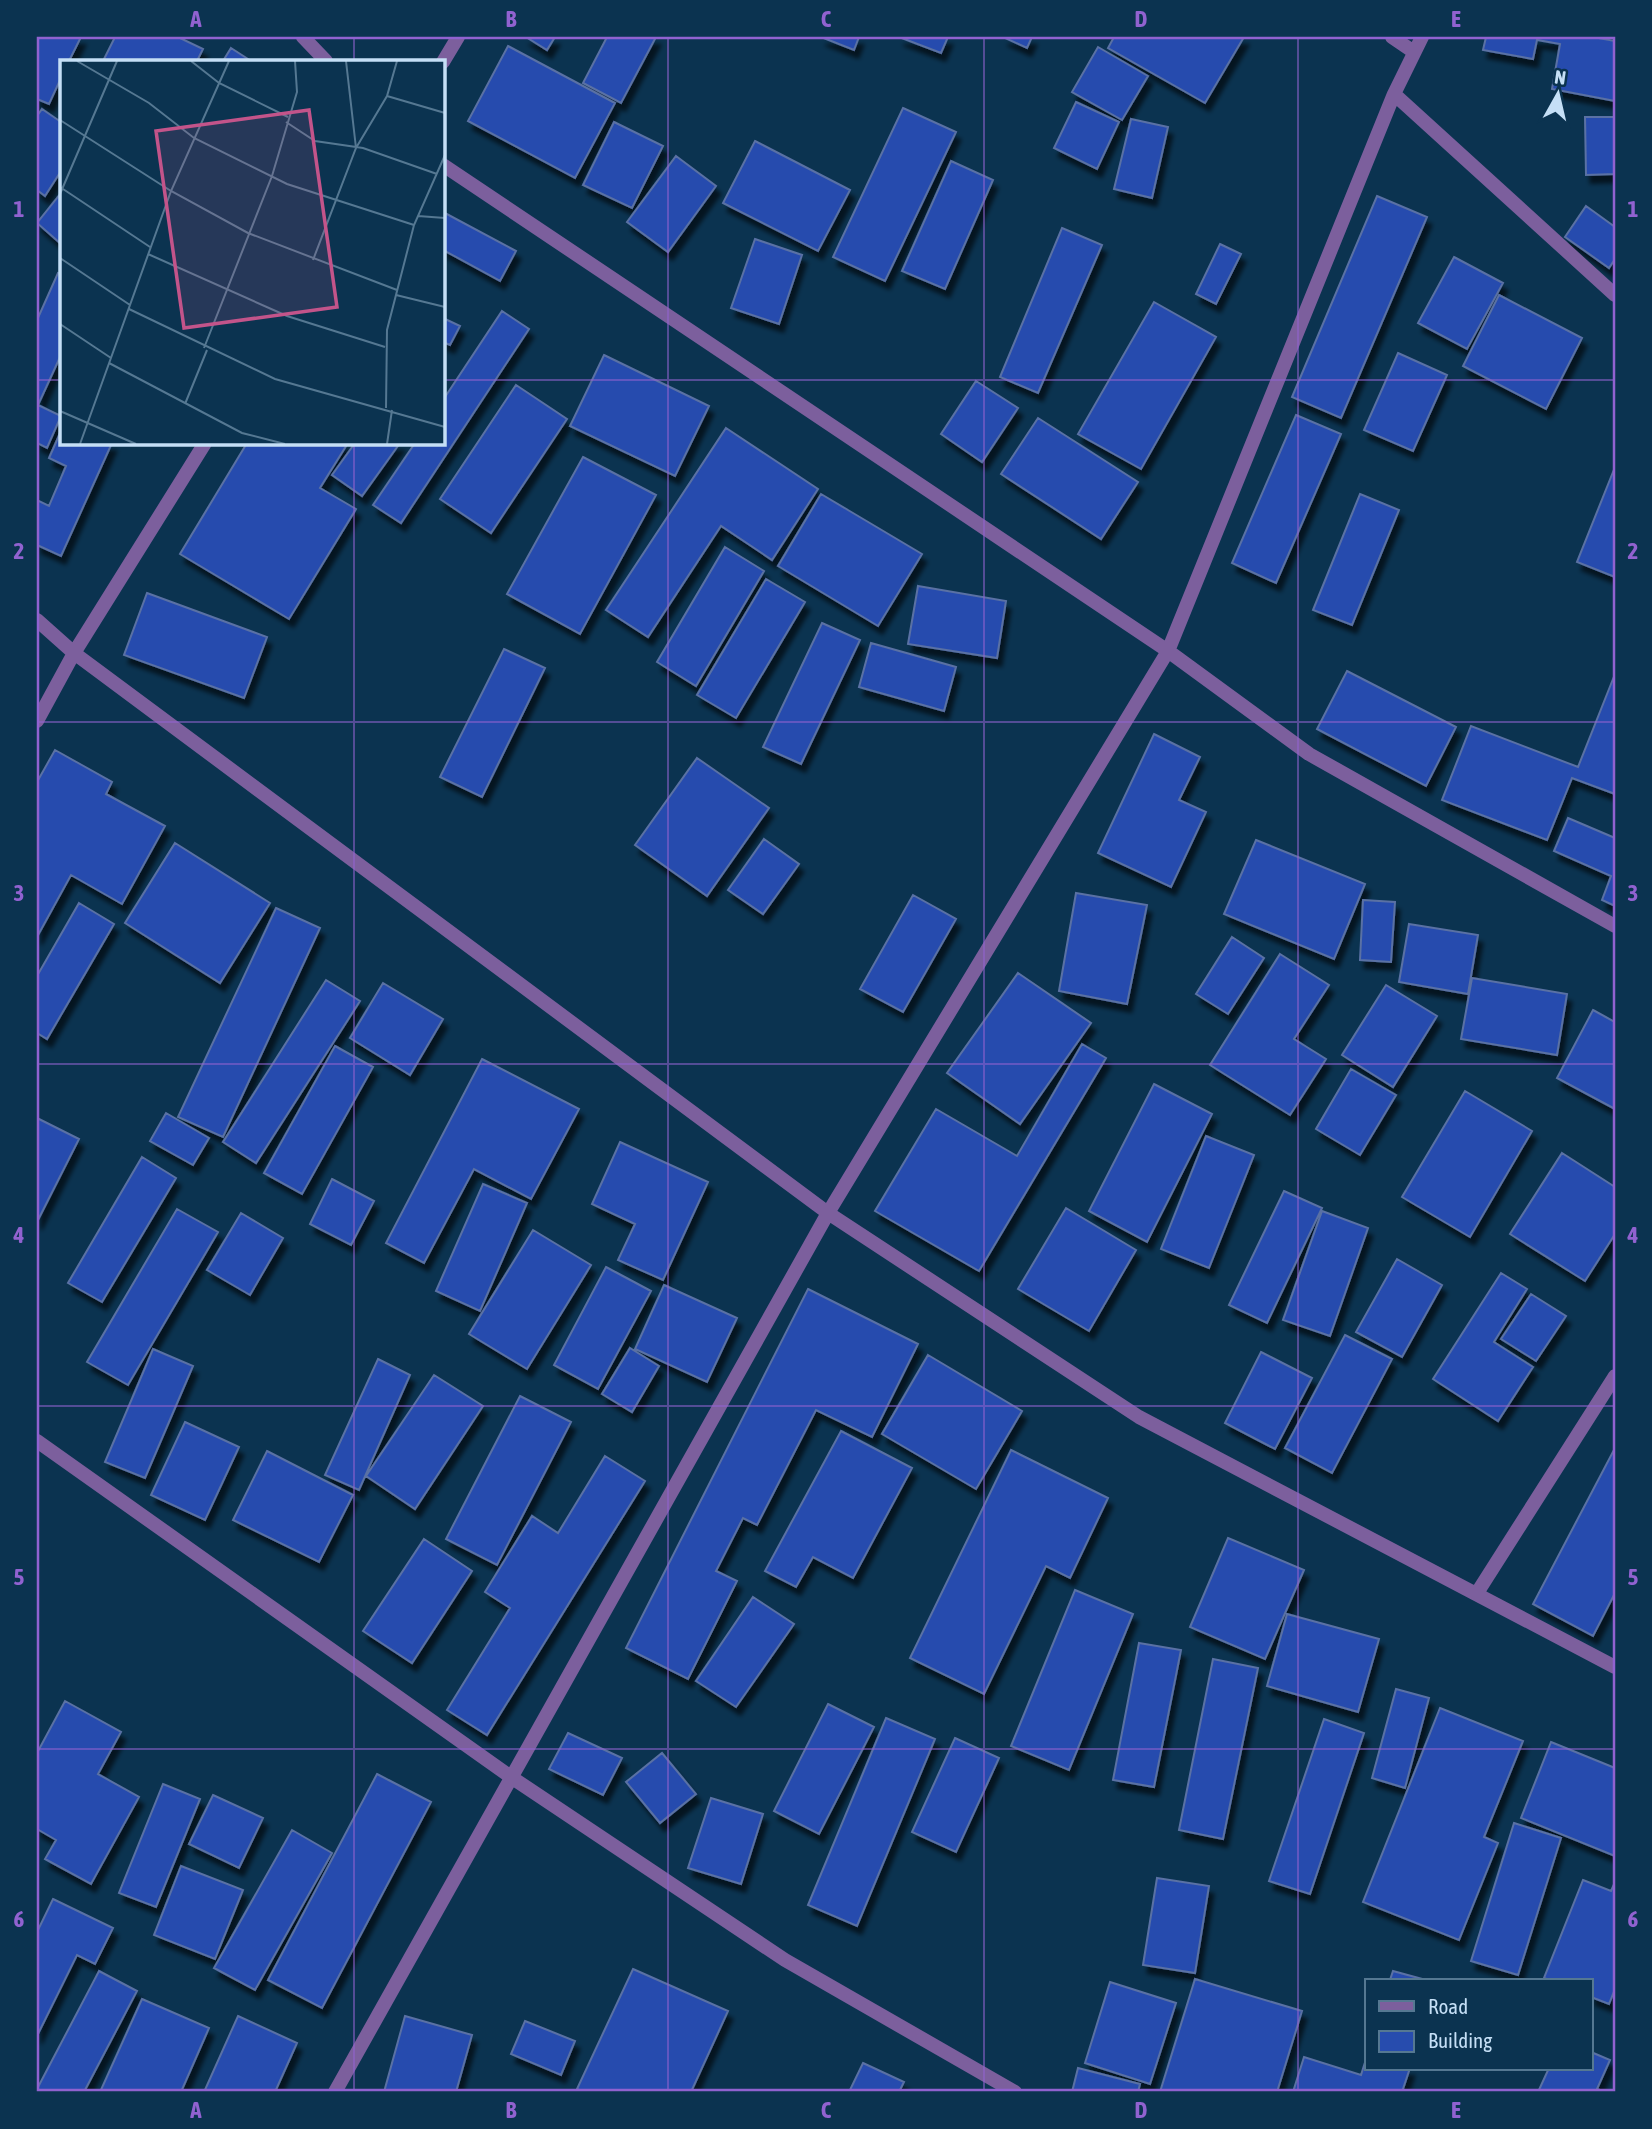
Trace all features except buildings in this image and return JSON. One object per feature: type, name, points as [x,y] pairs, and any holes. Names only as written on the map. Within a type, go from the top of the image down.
[{"type":"street","points":[[303,37],[325,60]]},
{"type":"street","points":[[444,60],[458,37]]},
{"type":"street","points":[[1392,37],[1415,52]]},
{"type":"street","points":[[335,2092],[828,1213],[1168,651],[1394,94],[1422,37]]},
{"type":"street","points":[[1394,94],[1615,295]]},
{"type":"street","points":[[444,166],[1168,651],[1309,754],[1615,926]]},
{"type":"street","points":[[37,721],[74,653],[204,444]]},
{"type":"street","points":[[37,620],[74,653],[828,1213],[1139,1417],[1615,1667]]},
{"type":"street","points":[[1477,1593],[1615,1376]]},
{"type":"street","points":[[37,1441],[511,1777],[785,1960],[1016,2092]]}]
